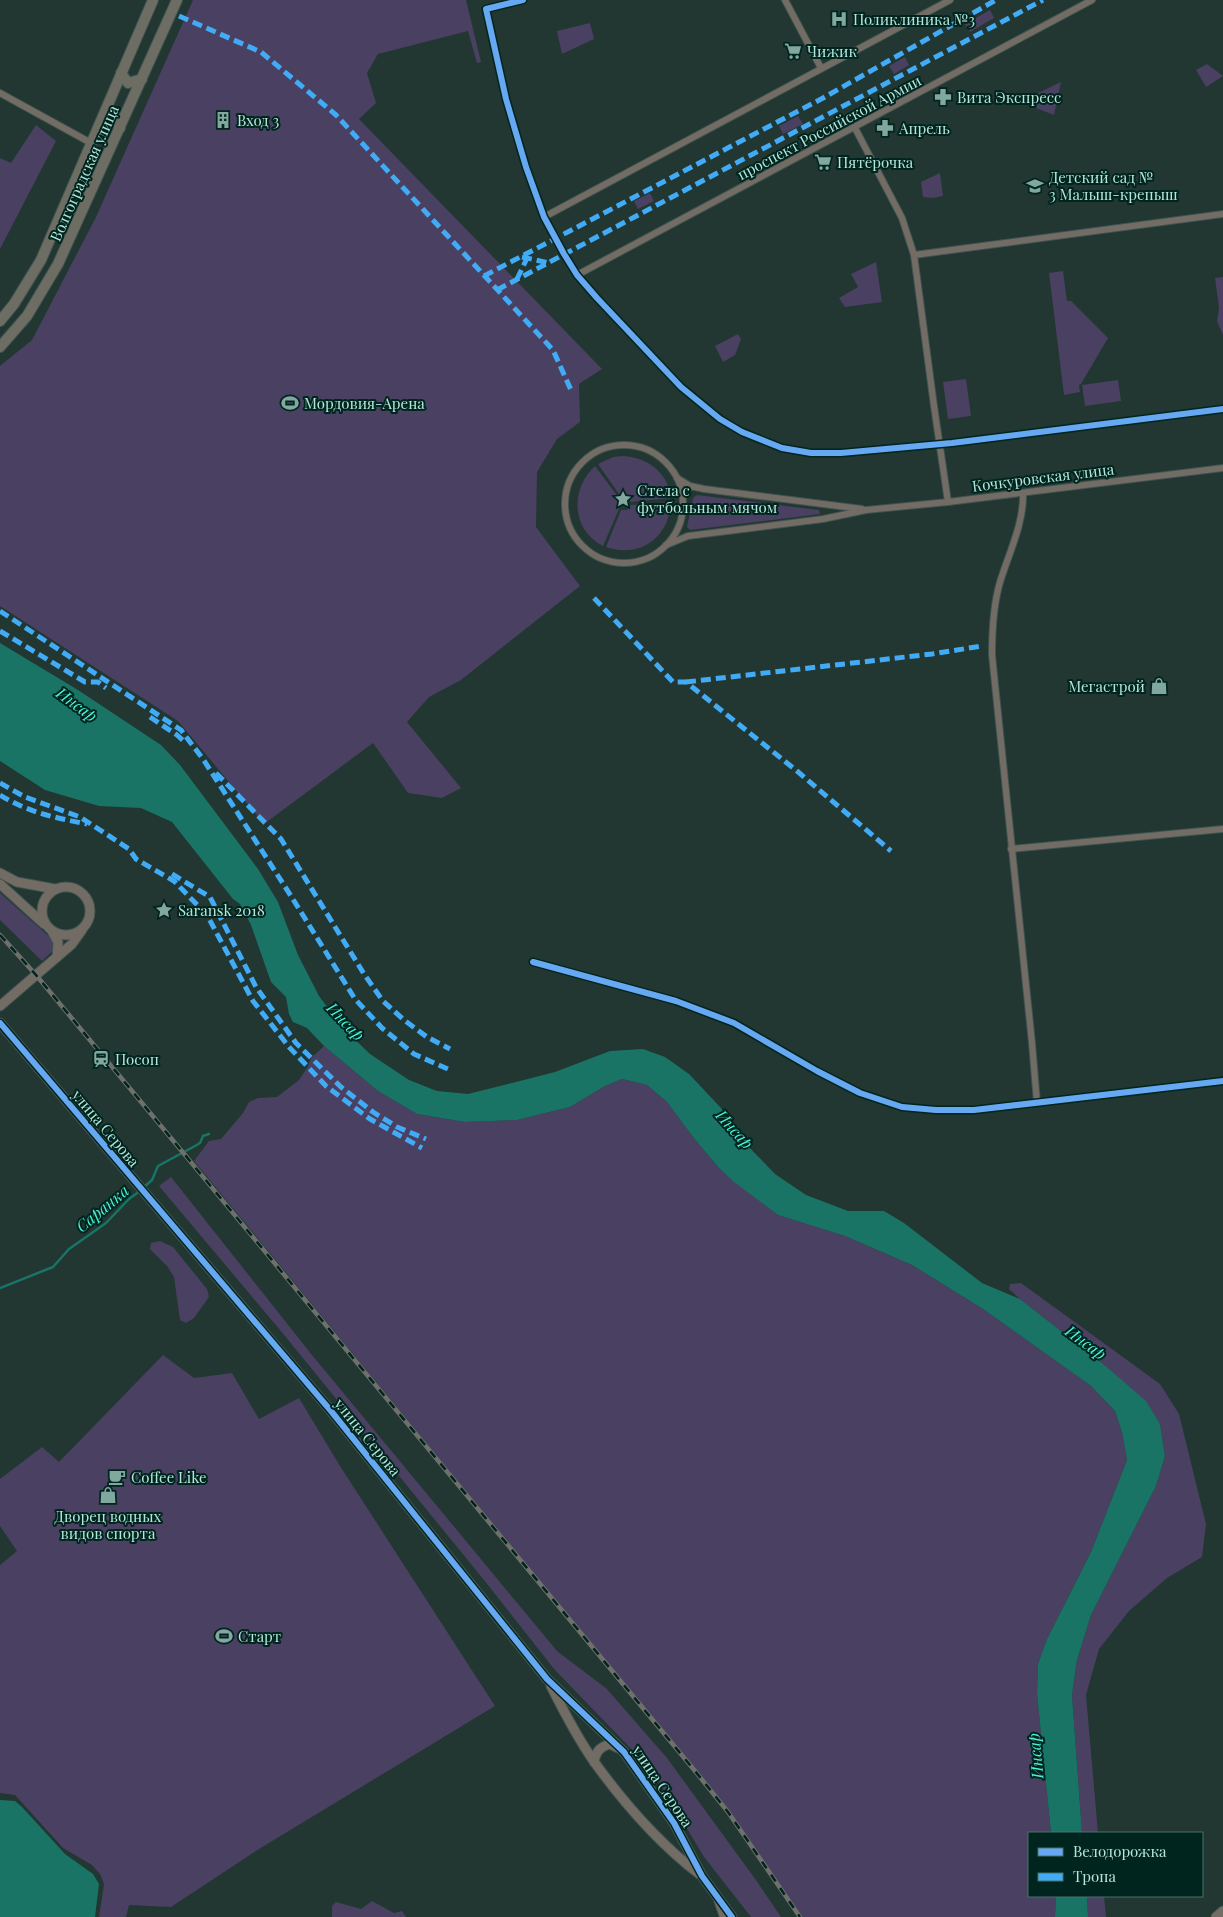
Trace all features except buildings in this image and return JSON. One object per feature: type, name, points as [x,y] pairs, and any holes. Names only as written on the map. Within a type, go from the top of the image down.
[{"type":"main road","name":"Волгоградская улица","points":[[0,321],[14,304],[40,260],[153,0]]},
{"type":"main road","name":"Волгоградская улица","points":[[0,347],[27,316],[49,282],[74,232],[177,0]]},
{"type":"main road","points":[[121,73],[128,83],[142,80]]},
{"type":"main road","points":[[104,114],[115,116],[120,128]]},
{"type":"main road","points":[[1216,1917],[1223,1911]]},
{"type":"street","points":[[523,0],[486,9],[506,99],[526,167],[544,217],[577,275],[681,387],[720,419],[750,436],[782,448],[811,453],[841,453],[941,444],[1223,409]]},
{"type":"street","points":[[785,0],[821,68]]},
{"type":"street","points":[[544,217],[950,0]]},
{"type":"street","name":"проспект Российской Армии","points":[[577,275],[1092,0]]},
{"type":"street","points":[[0,93],[91,143]]},
{"type":"street","points":[[854,128],[902,218],[914,254],[948,502]]},
{"type":"street","points":[[914,254],[1223,214]]},
{"type":"street","points":[[610,446],[644,448],[664,460],[677,478],[683,498],[678,528],[666,545],[649,557],[626,563],[609,561],[593,554],[580,543],[570,528],[567,518],[566,494],[574,473],[581,464],[590,456],[610,446]]},
{"type":"street","name":"Кочкуровская улица","points":[[666,545],[688,536],[824,519],[866,510],[948,502],[1089,483],[1223,468]]},
{"type":"street","name":"Кочкуровская улица","points":[[677,478],[690,486],[704,489],[866,510]]},
{"type":"street","points":[[1023,493],[1024,509],[994,610],[992,644],[1037,1103]]},
{"type":"street","points":[[1011,849],[1223,829]]},
{"type":"street","points":[[0,873],[17,882],[56,888]]},
{"type":"street","points":[[0,884],[49,929],[64,935],[71,935],[84,928]]},
{"type":"street","points":[[0,1006],[57,957],[72,944],[84,928],[90,915],[88,900],[84,894],[72,887],[56,888],[49,893],[42,906],[43,920],[58,942],[57,957]]},
{"type":"street","points":[[533,962],[676,1001],[734,1023],[817,1071],[860,1093],[902,1107],[936,1110],[974,1110],[1223,1081]]},
{"type":"street","name":"улица Серова","points":[[0,1024],[330,1411],[547,1679],[624,1752],[674,1823],[702,1876],[732,1917]]},
{"type":"street","name":"улица Серова","points":[[547,1679],[594,1762],[647,1826],[686,1864],[702,1876]]},
{"type":"street","points":[[594,1762],[595,1753],[602,1746],[610,1744],[624,1752]]},
{"type":"street","points":[[712,1890],[722,1917]]},
{"type":"shaded area","name":"Мордовия-Арена","points":[[193,0],[466,0],[481,62],[477,63],[468,31],[378,54],[367,73],[376,103],[359,119],[602,369],[579,384],[580,422],[557,439],[537,472],[536,527],[580,586],[461,680],[429,697],[407,722],[461,788],[442,798],[408,793],[373,743],[264,824],[178,721],[0,606],[0,366],[32,340],[96,217]]},
{"type":"shaded area","points":[[990,10],[994,18],[970,32],[965,24]]},
{"type":"shaded area","points":[[590,23],[594,39],[562,54],[557,31]]},
{"type":"shaded area","points":[[905,57],[909,65],[894,74],[889,66]]},
{"type":"shaded area","points":[[1207,64],[1223,76],[1206,87],[1196,70]]},
{"type":"shaded area","points":[[1061,82],[1054,115],[1020,102]]},
{"type":"shaded area","points":[[798,116],[803,124],[783,134],[779,126]]},
{"type":"shaded area","points":[[36,125],[56,141],[0,249],[0,158],[11,163]]},
{"type":"shaded area","points":[[940,173],[943,196],[923,197],[921,182]]},
{"type":"shaded area","points":[[650,193],[654,201],[638,209],[634,201]]},
{"type":"shaded area","points":[[876,262],[882,302],[845,307],[839,298],[858,287],[851,274]]},
{"type":"shaded area","points":[[1063,271],[1067,301],[1071,301],[1108,338],[1079,385],[1080,392],[1064,395],[1049,273]]},
{"type":"shaded area","points":[[1223,277],[1223,335],[1217,321],[1219,308],[1215,278]]},
{"type":"shaded area","points":[[738,334],[741,339],[735,355],[723,362],[715,346]]},
{"type":"shaded area","points":[[966,379],[971,416],[948,419],[943,382]]},
{"type":"shaded area","points":[[1118,380],[1121,401],[1085,406],[1082,385]]},
{"type":"shaded area","points":[[622,456],[640,459],[655,468],[666,481],[671,498],[631,502],[627,496],[621,497],[598,464],[613,457]]},
{"type":"shaded area","points":[[595,466],[619,498],[617,504],[619,509],[603,546],[592,539],[585,530],[580,520],[578,509],[578,497],[581,486]]},
{"type":"shaded area","points":[[697,495],[819,510],[820,514],[690,530],[687,527],[693,498]]},
{"type":"shaded area","points":[[671,502],[665,525],[659,535],[651,542],[631,550],[606,547],[621,510],[627,510],[631,505]]},
{"type":"shaded area","points":[[0,893],[52,939],[56,948],[42,961],[0,920]]},
{"type":"shaded area","points":[[324,1046],[378,1091],[417,1114],[465,1122],[517,1120],[570,1107],[605,1086],[622,1079],[647,1085],[667,1102],[718,1167],[778,1215],[845,1236],[912,1265],[983,1309],[1091,1386],[1115,1411],[1122,1432],[1127,1460],[1091,1552],[1047,1639],[1038,1664],[1037,1694],[1051,1832],[1028,1832],[1028,1897],[1056,1897],[1055,1917],[802,1917],[728,1809],[194,1161],[209,1141],[221,1139],[243,1113],[249,1102],[258,1098],[277,1097],[299,1080],[311,1058]]},
{"type":"shaded area","points":[[171,1177],[312,1355],[557,1651],[607,1689],[667,1758],[781,1917],[751,1917],[704,1857],[664,1790],[640,1758],[554,1669],[484,1580],[280,1330],[159,1186]]},
{"type":"shaded area","points":[[160,1241],[173,1247],[207,1289],[209,1297],[194,1318],[186,1323],[180,1320],[174,1277],[167,1266],[150,1249],[151,1243]]},
{"type":"shaded area","points":[[1021,1283],[1160,1384],[1179,1414],[1206,1524],[1202,1557],[1167,1578],[1129,1611],[1099,1649],[1086,1695],[1098,1832],[1082,1832],[1072,1695],[1077,1660],[1091,1615],[1156,1486],[1165,1456],[1160,1424],[1102,1363],[1020,1299],[1009,1289],[1010,1284]]},
{"type":"shaded area","name":"Старт","points":[[163,1355],[194,1378],[232,1373],[259,1419],[299,1398],[340,1466],[495,1706],[259,1849],[171,1907],[129,1905],[126,1917],[99,1917],[104,1884],[100,1874],[92,1865],[63,1848],[15,1795],[0,1793],[0,1565],[17,1551],[0,1526],[0,1479],[42,1447],[59,1462]]},
{"type":"shaded area","points":[[1087,1897],[1104,1897],[1106,1917],[1088,1917]]},
{"type":"shaded area","points":[[372,1901],[394,1913],[402,1911],[406,1917],[332,1917],[332,1906],[336,1902],[361,1909]]},
{"type":"water","name":"Инсар","points":[[0,643],[78,690],[161,745],[180,765],[258,869],[278,902],[298,955],[319,996],[342,1027],[370,1054],[409,1080],[437,1091],[468,1094],[555,1072],[610,1051],[643,1049],[665,1057],[689,1074],[721,1108],[747,1145],[775,1174],[806,1195],[848,1211],[884,1211],[904,1223],[982,1283],[1020,1299],[1102,1363],[1146,1401],[1160,1424],[1165,1456],[1156,1486],[1091,1615],[1077,1660],[1072,1695],[1082,1832],[1051,1832],[1037,1694],[1038,1664],[1047,1639],[1091,1552],[1127,1460],[1122,1432],[1115,1411],[1091,1386],[983,1309],[912,1265],[845,1236],[778,1215],[734,1182],[718,1167],[667,1102],[647,1085],[622,1079],[605,1086],[570,1107],[517,1120],[465,1122],[417,1114],[378,1091],[324,1046],[307,1028],[293,1022],[289,1014],[286,997],[271,982],[251,925],[240,904],[233,899],[172,822],[141,808],[99,806],[45,790],[0,761]]},
{"type":"water","points":[[0,1800],[15,1801],[65,1854],[93,1874],[99,1884],[95,1917],[0,1917]]},
{"type":"water","points":[[1056,1897],[1087,1897],[1088,1917],[1055,1917]]},
{"type":"waterway","name":"Саранка","points":[[144,1187],[152,1180],[158,1166],[200,1143],[203,1136],[209,1134]]},
{"type":"waterway","name":"Саранка","points":[[0,1288],[53,1267],[69,1249],[106,1223],[129,1199],[140,1191]]},
{"type":"railway","points":[[0,935],[36,975],[695,1771],[728,1812],[800,1917]]},
{"type":"marked path","points":[[484,276],[823,98],[996,0]]},
{"type":"marked path","points":[[497,290],[1043,0]]},
{"type":"marked path","points":[[179,16],[261,52],[336,115],[553,350],[571,390]]},
{"type":"marked path","points":[[517,279],[530,252]]},
{"type":"marked path","points":[[522,257],[549,263]]},
{"type":"marked path","points":[[594,598],[673,682],[686,682],[797,771],[891,851]]},
{"type":"marked path","points":[[0,611],[181,730],[203,759],[355,999],[382,1028],[414,1054],[450,1070]]},
{"type":"marked path","points":[[0,631],[85,682],[98,682],[106,688]]},
{"type":"marked path","points":[[686,682],[932,654],[982,646]]},
{"type":"marked path","points":[[150,717],[186,743]]},
{"type":"marked path","points":[[216,773],[281,839],[364,974],[383,1001],[427,1037],[450,1049]]},
{"type":"marked path","points":[[0,783],[25,797],[80,817],[129,849],[136,859],[174,881],[207,915],[253,1001],[289,1047],[326,1086],[370,1119],[422,1148]]},
{"type":"marked path","points":[[0,795],[31,810],[87,824]]},
{"type":"marked path","points":[[172,874],[210,897],[256,987],[296,1043],[341,1087],[373,1112],[397,1127],[426,1139]]},
{"type":"cycle path","points":[[523,0],[486,9],[506,99],[526,167],[544,217],[577,275],[597,298],[681,387],[720,419],[742,432],[782,448],[811,453],[841,453],[952,443],[1223,409]]},
{"type":"cycle path","points":[[533,962],[676,1001],[734,1023],[817,1071],[860,1093],[902,1107],[936,1110],[974,1110],[1223,1081]]},
{"type":"cycle path","points":[[0,1023],[331,1411],[547,1679],[624,1752],[674,1823],[702,1876],[732,1917]]},
{"type":"place","name":"Поликлиника №3","points":[[839,19]]},
{"type":"place","name":"Чижик","points":[[793,51]]},
{"type":"place","name":"Вита Экспресс","points":[[943,97]]},
{"type":"place","name":"Вход 3","points":[[223,120]]},
{"type":"place","name":"Апрель","points":[[885,128]]},
{"type":"place","name":"Пятёрочка","points":[[823,162]]},
{"type":"place","name":"Детский сад № 3 Малыш-крепыш","points":[[1035,186]]},
{"type":"place","name":"Мордовия-Арена","points":[[290,403]]},
{"type":"place","name":"Стела с футбольным мячом","points":[[623,499]]},
{"type":"place","name":"Мегастрой","points":[[1159,686]]},
{"type":"place","name":"Saransk 2018","points":[[164,910]]},
{"type":"place","name":"Посоп","points":[[101,1059]]},
{"type":"place","name":"Coffee Like","points":[[117,1477]]},
{"type":"place","name":"Дворец водных видов спорта","points":[[108,1495]]},
{"type":"place","name":"Старт","points":[[224,1636]]}]
